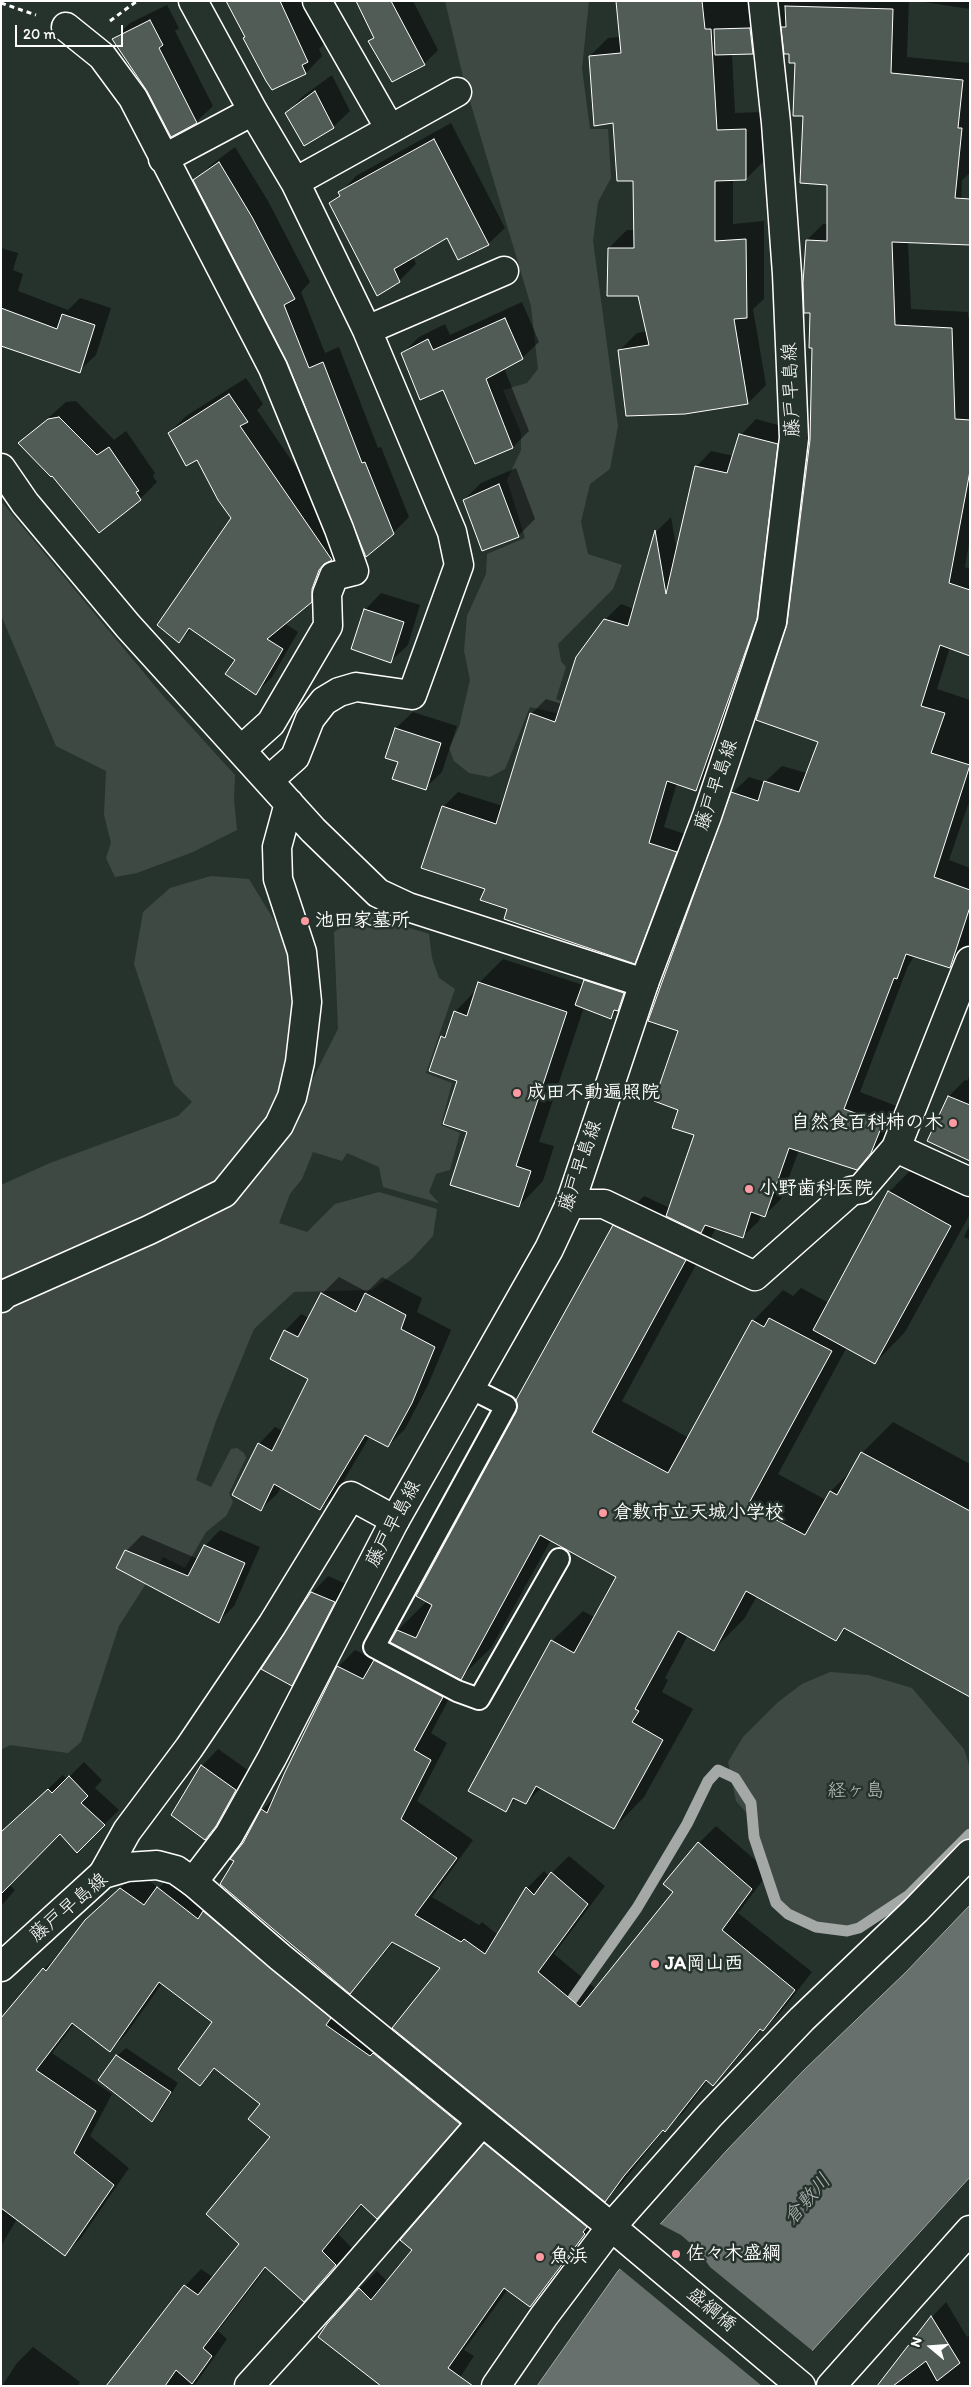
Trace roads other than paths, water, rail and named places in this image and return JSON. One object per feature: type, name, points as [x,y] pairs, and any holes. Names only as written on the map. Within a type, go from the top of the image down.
[{"type":"street","points":[[194,1],[253,111],[295,182],[368,330],[452,532],[459,565],[412,695],[356,687],[339,692],[324,702],[310,719],[295,757],[269,780]]},
{"type":"street","points":[[317,1],[390,129]]},
{"type":"street","name":"藤戸早島線","points":[[1,1967],[103,1874],[127,1867],[157,1864],[176,1870],[193,1882],[229,1835],[251,1797],[395,1520],[549,1249],[570,1204],[644,983],[706,816],[772,622],[794,438],[787,274],[776,123],[763,1]]},
{"type":"street","points":[[66,27],[102,56],[133,98],[273,368],[354,571],[334,576],[327,594],[328,626],[271,723],[241,750]]},
{"type":"street","points":[[295,182],[456,92]]},
{"type":"street","points":[[163,159],[253,111]]},
{"type":"street","points":[[368,330],[504,271]]},
{"type":"street","points":[[1,468],[25,503],[98,592],[313,830],[378,893],[408,907],[644,983]]},
{"type":"street","points":[[1,1298],[5,1294],[149,1230],[224,1192],[279,1125],[292,1097],[300,1062],[307,1002],[302,952],[278,879],[278,847],[289,803]]},
{"type":"street","points":[[570,1204],[604,1204],[755,1276],[851,1191],[861,1189],[896,1148],[970,962]]},
{"type":"street","points":[[896,1148],[970,1182]]},
{"type":"street","points":[[103,1874],[127,1831],[189,1748],[272,1625],[351,1496],[395,1520]]},
{"type":"street","points":[[496,2386],[544,2316],[723,2101],[802,2019],[916,1910],[970,1854]]},
{"type":"street","name":"盛綱橋","points":[[193,1882],[280,1957],[616,2231],[802,2386]]},
{"type":"street","points":[[249,2386],[335,2291],[482,2122]]},
{"type":"street","points":[[831,2386],[970,2230]]},
{"type":"lane","points":[[470,1388],[506,1406],[374,1647],[457,1691],[479,1699],[559,1558]]},
{"type":"water","name":"倉敷川","points":[[970,1905],[970,2177],[780,2386],[537,2386],[618,2271],[727,2150],[804,2070],[906,1972]]},
{"type":"waterway","points":[[564,2011],[637,1908],[687,1824],[708,1781],[718,1770],[735,1778],[751,1803],[754,1837],[776,1903],[788,1914],[816,1927],[847,1931],[859,1928],[909,1895],[970,1834]]},
{"type":"place","name":"池田家墓所","points":[[305,921]]},
{"type":"place","name":"成田不動遍照院","points":[[517,1093]]},
{"type":"place","name":"自然食百科柿の木","points":[[953,1123]]},
{"type":"place","name":"小野歯科医院","points":[[749,1189]]},
{"type":"place","name":"倉敷市立天城小学校","points":[[603,1513]]},
{"type":"place","name":"JA岡山西","points":[[655,1964]]},
{"type":"place","name":"佐々木盛綱","points":[[676,2254]]},
{"type":"place","name":"魚浜","points":[[540,2257]]},
{"type":"park label","name":"経ヶ島","points":[[856,1791]]}]
